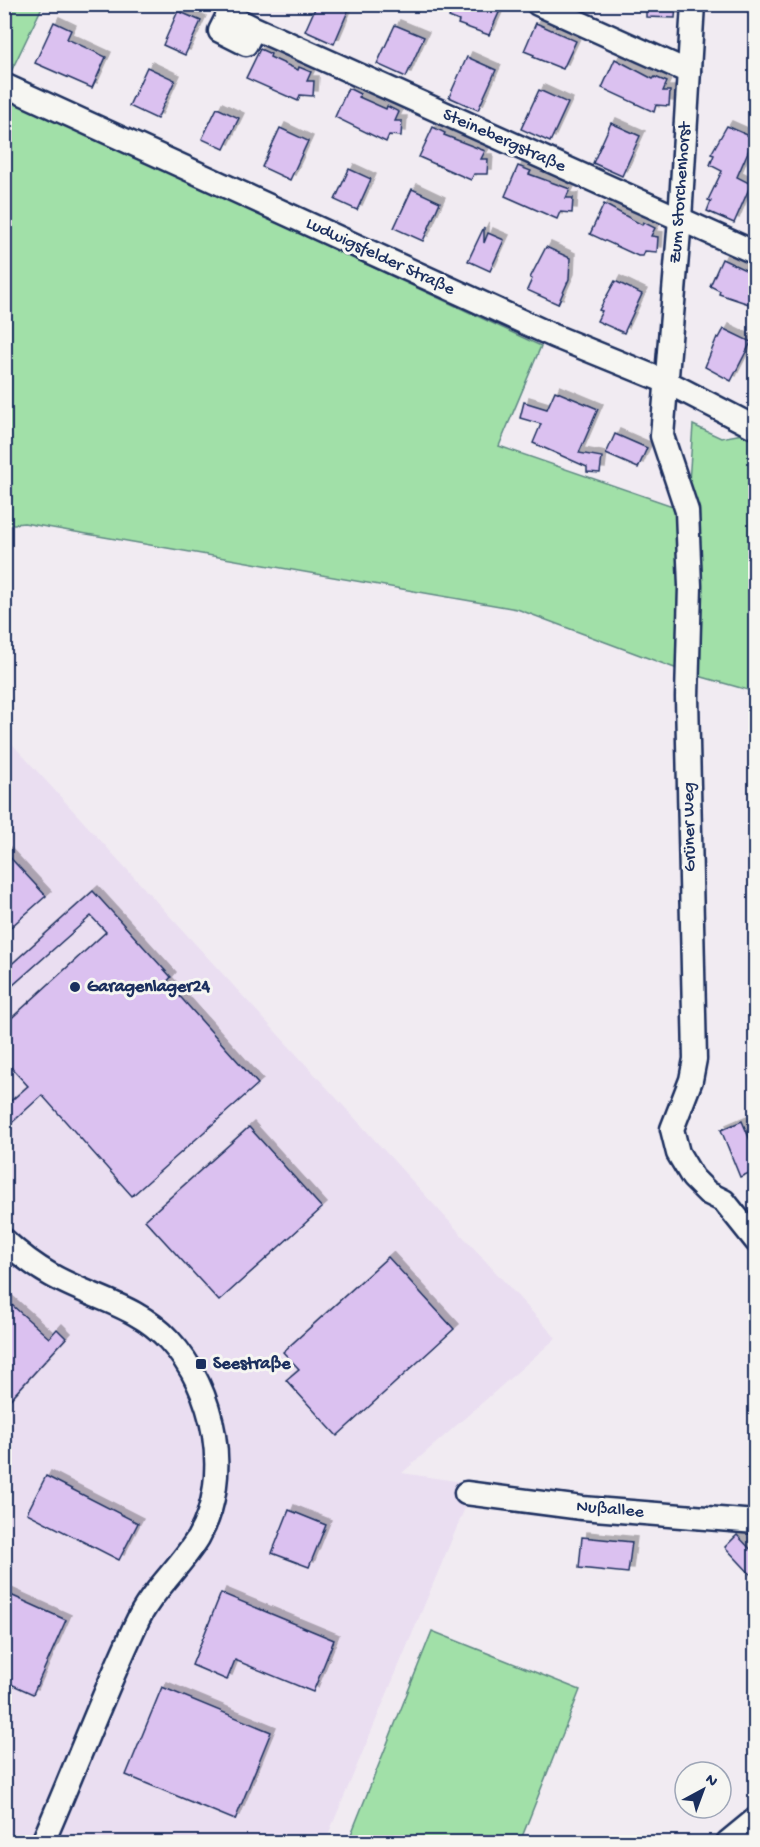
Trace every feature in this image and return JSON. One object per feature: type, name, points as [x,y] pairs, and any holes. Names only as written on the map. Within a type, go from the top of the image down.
[{"type":"street","name":"Zum Storchenhorst","points":[[668,382],[693,4]]},
{"type":"street","points":[[548,7],[689,72]]},
{"type":"street","name":"Steinebergstraße","points":[[254,28],[756,253]]},
{"type":"street","name":"Ludwigsfelder Straße","points":[[4,85],[554,336],[668,382],[756,428]]},
{"type":"street","name":"Grüner Weg","points":[[668,382],[662,436],[687,511],[690,586],[687,697],[695,1059],[691,1080],[672,1129],[678,1153],[693,1178],[708,1193],[724,1202],[756,1241]]},
{"type":"street","points":[[4,1240],[51,1275],[121,1305],[154,1324],[169,1339],[186,1360],[205,1396],[217,1464],[214,1491],[198,1537],[145,1606],[43,1842]]},
{"type":"street","name":"Nußallee","points":[[466,1493],[582,1508],[756,1522]]},
{"type":"street","points":[[728,1842],[756,1819]]},
{"type":"shaded area","points":[[4,735],[556,1338],[402,1473],[475,1484],[325,1842],[5,1842]]},
{"type":"green space","points":[[5,5],[43,5],[5,84]]},
{"type":"green space","points":[[4,95],[541,346],[499,446],[687,511],[693,425],[721,438],[748,433],[755,437],[755,692],[688,673],[517,609],[24,523],[5,525]]},
{"type":"green space","points":[[432,1631],[580,1690],[520,1842],[348,1842]]},
{"type":"building","points":[[317,4],[351,4],[334,44],[305,31]]},
{"type":"building","points":[[455,4],[494,4],[501,8],[489,35],[458,24],[459,21],[449,17]]},
{"type":"building","points":[[646,4],[676,4],[675,18],[646,17]]},
{"type":"building","points":[[178,11],[201,21],[185,55],[163,45]]},
{"type":"building","points":[[54,22],[71,30],[67,39],[106,57],[92,88],[35,63]]},
{"type":"building","points":[[536,23],[576,41],[563,69],[524,51]]},
{"type":"building","points":[[395,25],[424,37],[406,77],[377,64]]},
{"type":"building","points":[[260,49],[271,54],[270,57],[298,70],[299,67],[311,72],[307,81],[314,81],[313,96],[300,95],[298,101],[246,78]]},
{"type":"building","points":[[467,57],[496,70],[478,110],[449,97]]},
{"type":"building","points":[[615,59],[653,79],[655,77],[667,82],[663,91],[670,91],[669,106],[656,105],[654,112],[602,88]]},
{"type":"building","points":[[147,67],[175,80],[157,119],[129,106]]},
{"type":"building","points":[[348,88],[360,94],[359,97],[399,112],[395,121],[402,121],[401,136],[389,135],[386,142],[335,117]]},
{"type":"building","points":[[539,90],[568,103],[550,142],[521,129]]},
{"type":"building","points":[[217,108],[239,118],[224,149],[202,139]]},
{"type":"building","points":[[611,123],[640,136],[622,176],[593,163]]},
{"type":"building","points":[[727,126],[754,138],[737,177],[751,184],[734,223],[707,211],[711,201],[708,200],[722,171],[710,165],[714,155],[711,154]]},
{"type":"building","points":[[433,127],[445,133],[444,135],[485,151],[481,159],[488,159],[487,174],[474,174],[471,180],[419,157]]},
{"type":"building","points":[[280,128],[308,141],[290,180],[262,167]]},
{"type":"building","points":[[518,166],[531,171],[529,174],[570,189],[566,198],[573,198],[572,213],[560,212],[557,219],[505,196]]},
{"type":"building","points":[[349,169],[371,179],[357,210],[335,200]]},
{"type":"building","points":[[412,189],[440,202],[423,241],[394,228]]},
{"type":"building","points":[[604,204],[642,225],[643,222],[655,228],[651,236],[658,237],[657,252],[645,251],[643,256],[638,256],[590,234]]},
{"type":"building","points":[[484,227],[484,243],[488,233],[504,240],[490,271],[468,261]]},
{"type":"building","points":[[546,247],[570,258],[569,279],[558,304],[527,290],[532,279],[530,278]]},
{"type":"building","points":[[722,259],[756,275],[756,290],[749,304],[719,294],[720,291],[710,286]]},
{"type":"building","points":[[615,281],[642,294],[624,333],[597,321],[602,311],[599,310]]},
{"type":"building","points":[[724,329],[751,342],[731,381],[705,367],[717,337],[719,338]]},
{"type":"building","points":[[555,391],[598,409],[579,453],[602,457],[600,473],[587,472],[587,467],[533,443],[541,424],[520,418],[524,402],[547,409]]},
{"type":"building","points":[[615,434],[647,448],[638,468],[606,454]]},
{"type":"building","points":[[4,851],[46,896],[4,933]]},
{"type":"building","points":[[93,891],[171,977],[167,982],[258,1084],[132,1196],[42,1095],[4,1130],[4,1107],[28,1086],[4,1060],[4,1025],[106,932],[91,916],[4,993],[4,971]]},
{"type":"building","points":[[742,1121],[756,1154],[756,1170],[740,1177],[721,1130]]},
{"type":"building","points":[[249,1127],[322,1208],[219,1301],[145,1220]]},
{"type":"building","points":[[388,1257],[454,1329],[337,1436],[286,1380],[299,1369],[283,1352]]},
{"type":"building","points":[[4,1298],[49,1338],[57,1329],[66,1338],[4,1406]]},
{"type":"building","points":[[46,1476],[138,1523],[119,1560],[27,1513]]},
{"type":"building","points":[[289,1510],[326,1525],[309,1567],[272,1553]]},
{"type":"building","points":[[737,1535],[756,1555],[756,1580],[725,1547]]},
{"type":"building","points":[[582,1537],[632,1542],[628,1573],[579,1568]]},
{"type":"building","points":[[4,1592],[66,1620],[33,1694],[4,1681]]},
{"type":"building","points":[[221,1593],[334,1640],[313,1692],[235,1660],[227,1680],[192,1665]]},
{"type":"building","points":[[162,1687],[271,1732],[235,1820],[126,1775]]},
{"type":"place","name":"Garagenlager24","points":[[75,987]]},
{"type":"place","name":"Seestraße","points":[[201,1364]]}]
